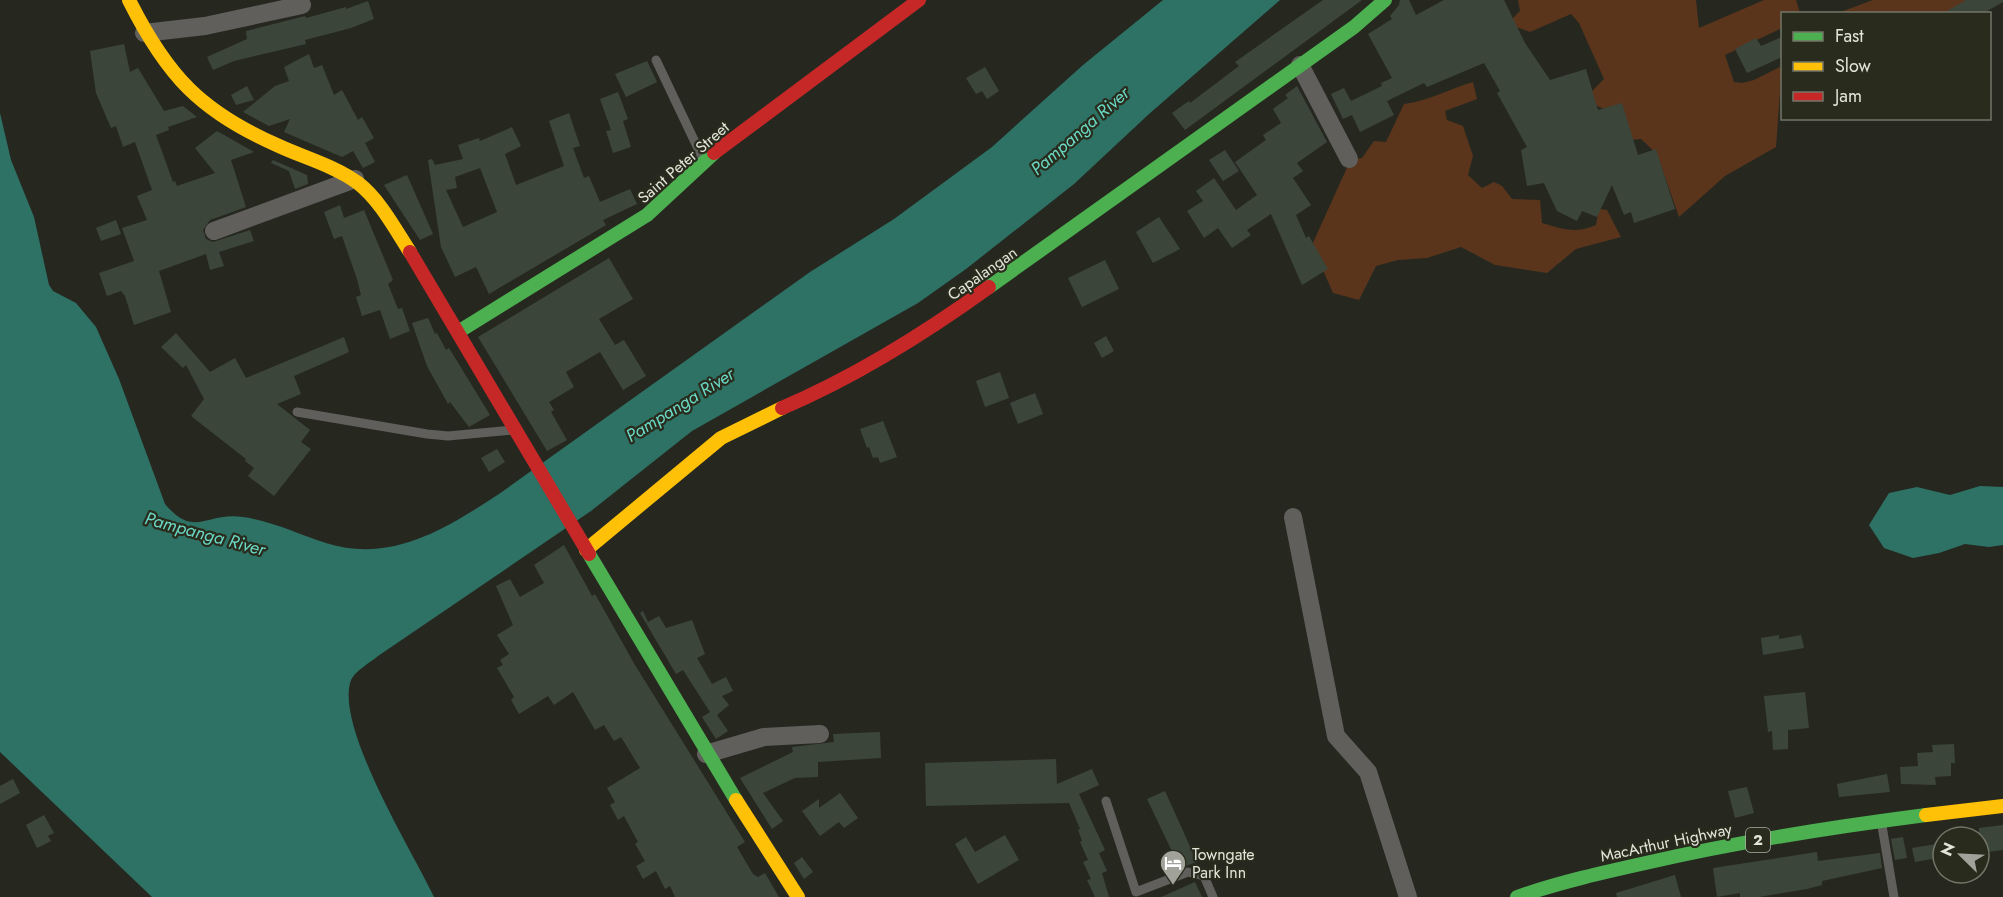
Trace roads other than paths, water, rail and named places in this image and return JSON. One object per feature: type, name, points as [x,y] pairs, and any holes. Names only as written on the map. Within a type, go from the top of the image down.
[{"type":"main road","points":[[129,0],[144,33],[173,77],[206,107],[273,144],[355,179],[376,201],[419,264],[706,754],[798,897]]},
{"type":"main road","name":"Saint Peter Street","points":[[458,332],[621,233],[647,214],[704,161],[919,0]]},
{"type":"main road","name":"Capalangan","points":[[586,550],[721,438],[741,426],[825,390],[920,337],[1354,27],[1385,0]]},
{"type":"main road","name":"MacArthur Highway","points":[[1517,897],[1550,885],[1704,849],[1881,820],[2003,806]]},
{"type":"street","points":[[144,33],[238,20],[302,5]]},
{"type":"street","points":[[1300,65],[1349,159]]},
{"type":"street","points":[[214,231],[355,179]]},
{"type":"street","points":[[1293,517],[1336,736],[1368,772],[1408,897]]},
{"type":"street","points":[[706,754],[764,736],[820,734]]},
{"type":"lane","points":[[656,60],[704,161]]},
{"type":"lane","points":[[297,412],[427,434],[448,435],[518,430]]},
{"type":"lane","points":[[1106,801],[1136,892],[1188,872],[1203,876],[1213,897]]},
{"type":"lane","points":[[1881,820],[1894,897]]},
{"type":"water","name":"Pampanga River","points":[[1163,0],[1280,0],[1149,114],[1074,184],[966,269],[918,303],[692,431],[591,511],[378,656],[353,677],[349,701],[354,727],[364,757],[434,897],[152,897],[0,752],[0,113],[11,160],[34,217],[49,285],[53,291],[76,303],[96,327],[119,379],[165,504],[184,520],[193,522],[230,516],[243,517],[275,525],[326,543],[350,548],[373,549],[396,546],[439,530],[499,494],[810,272],[894,219],[992,147],[1083,65]]},
{"type":"water","points":[[1980,486],[2003,487],[2003,545],[1989,547],[1965,544],[1939,553],[1913,558],[1884,548],[1869,525],[1889,493],[1917,487],[1950,495]]},
{"type":"place","name":"Towngate Park Inn","points":[[1173,886]]}]
